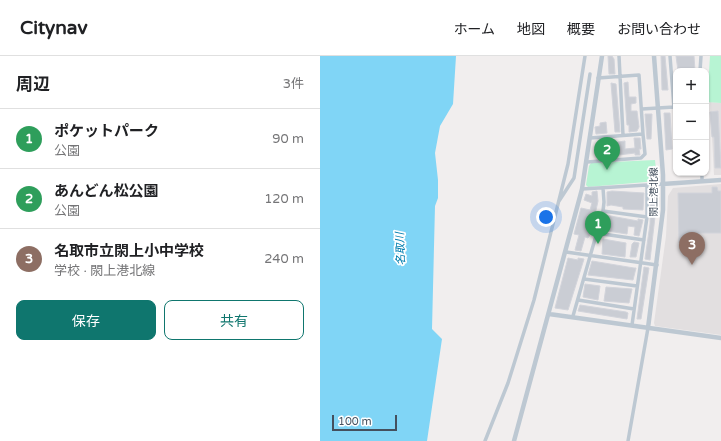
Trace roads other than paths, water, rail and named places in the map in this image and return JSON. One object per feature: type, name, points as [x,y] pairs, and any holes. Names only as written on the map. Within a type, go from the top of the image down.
[{"type":"street","points":[[485,441],[508,383],[532,307],[568,164],[585,56]]},
{"type":"street","points":[[514,441],[582,190],[602,56]]},
{"type":"street","points":[[619,56],[623,135]]},
{"type":"street","name":"閖上港北線","points":[[648,328],[663,210],[663,184],[654,56]]},
{"type":"street","points":[[670,56],[675,104]]},
{"type":"street","points":[[700,68],[701,56]]},
{"type":"street","points":[[558,203],[574,178],[590,74]]},
{"type":"street","points":[[587,162],[641,158],[645,154],[639,75],[598,78]]},
{"type":"street","points":[[642,109],[673,106]]},
{"type":"street","points":[[590,138],[643,134]]},
{"type":"street","points":[[702,176],[702,181]]},
{"type":"street","points":[[582,190],[721,180]]},
{"type":"street","points":[[632,325],[647,217],[646,185]]},
{"type":"street","points":[[573,316],[602,211],[604,202],[603,188]]},
{"type":"street","points":[[602,211],[647,217]]},
{"type":"street","points":[[596,233],[644,240]]},
{"type":"street","points":[[566,252],[657,265]]},
{"type":"street","points":[[584,278],[637,286]]},
{"type":"street","points":[[578,300],[634,309]]},
{"type":"street","points":[[549,314],[573,316],[721,338]]},
{"type":"street","points":[[628,441],[648,328]]},
{"type":"water","name":"名取川","points":[[320,56],[456,56],[453,104],[440,126],[435,153],[438,198],[435,206],[432,329],[442,339],[427,441],[320,441]]},
{"type":"place","name":"あんどん松公園","points":[[607,170]]},
{"type":"place","name":"ポケットパーク","points":[[598,244]]},
{"type":"place","name":"名取市立閖上小中学校","points":[[692,265]]}]
